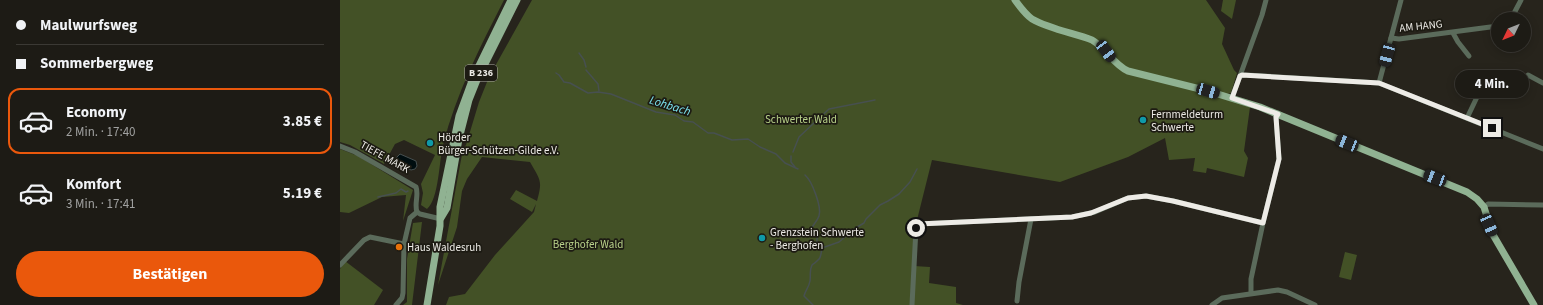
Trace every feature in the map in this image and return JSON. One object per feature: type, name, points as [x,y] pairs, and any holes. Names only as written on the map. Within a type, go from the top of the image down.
[{"type":"main road","name":"B 236","points":[[455,149],[459,116],[469,86],[511,0]]},
{"type":"main road","name":"B 236","points":[[427,305],[441,218],[440,207],[466,111],[473,90],[517,0]]},
{"type":"main road","points":[[1015,0],[1032,19],[1098,43],[1115,62],[1128,71],[1232,98],[1278,114],[1463,190],[1477,199],[1484,207],[1492,233],[1534,305]]},
{"type":"street","points":[[1232,98],[1266,0]]},
{"type":"street","points":[[1379,83],[1401,0]]},
{"type":"street","points":[[1515,12],[1521,0]]},
{"type":"street","name":"AM HANG","points":[[1391,38],[1399,39],[1491,27]]},
{"type":"street","name":"AM HANG","points":[[1453,32],[1468,56]]},
{"type":"street","points":[[1467,118],[1489,72],[1523,86],[1528,75],[1543,83]]},
{"type":"street","points":[[1240,76],[1246,75],[1379,83],[1543,149]]},
{"type":"street","points":[[1251,293],[1251,279],[1279,159],[1276,117],[1278,114]]},
{"type":"street","name":"TIEFE MARK","points":[[340,146],[355,152],[416,187],[418,191],[416,206],[417,212]]},
{"type":"street","points":[[912,305],[916,225],[1078,216],[1096,212],[1128,198],[1146,196],[1263,223]]},
{"type":"street","points":[[1484,207],[1488,204],[1543,205]]},
{"type":"street","points":[[396,305],[402,298],[403,293],[404,244],[408,222],[417,212],[420,214],[441,218]]},
{"type":"street","points":[[1017,301],[1019,282],[1031,219]]},
{"type":"street","points":[[340,265],[364,240],[370,237],[404,244]]},
{"type":"street","points":[[1212,305],[1222,298],[1281,290],[1315,305]]},
{"type":"green space","points":[[340,0],[504,0],[462,89],[448,126],[443,145],[434,197],[427,209],[421,205],[423,193],[421,184],[435,155],[404,140],[395,144],[384,164],[350,145],[340,142]]},
{"type":"green space","name":"Schwerter Wald","points":[[532,0],[1206,0],[1225,28],[1222,44],[1234,70],[1237,73],[1231,93],[1227,94],[1250,107],[1244,151],[1248,158],[1244,177],[1207,168],[1206,173],[1193,171],[1195,158],[1169,160],[1165,138],[1128,157],[1060,182],[932,160],[915,228],[910,305],[446,305],[449,297],[465,294],[495,255],[534,212],[536,204],[532,212],[510,199],[516,190],[537,201],[540,189],[540,180],[530,162],[482,157],[467,179],[462,191],[457,227],[438,285],[463,149],[466,145],[479,102],[489,77]]},
{"type":"green space","points":[[1223,0],[1236,0],[1232,19],[1221,11]]},
{"type":"green space","points":[[340,149],[358,156],[413,190],[403,221],[406,195],[382,197],[349,213],[340,212]]},
{"type":"green space","points":[[422,222],[412,305],[403,305],[407,302],[407,259],[413,223]]},
{"type":"green space","points":[[1345,252],[1357,255],[1351,280],[1339,277]]},
{"type":"green space","points":[[345,261],[383,290],[374,305],[340,305],[340,269]]},
{"type":"green space","points":[[914,266],[930,267],[929,283],[956,287],[956,303],[963,305],[913,305]]},
{"type":"shaded area","points":[[400,154],[416,161],[417,166],[415,169],[411,170],[397,163],[396,158]]},
{"type":"waterway","points":[[579,53],[584,60],[586,67]]},
{"type":"waterway","points":[[586,70],[598,84],[599,91]]},
{"type":"waterway","name":"Lohbach","points":[[556,73],[564,82],[570,83],[588,93],[598,92],[611,94],[656,112],[675,115],[684,121],[693,122],[708,133],[714,133],[732,140],[748,139],[760,147],[776,154],[785,163],[798,169]]},
{"type":"waterway","points":[[793,152],[799,137],[829,109],[875,100]]},
{"type":"waterway","name":"Lohbach","points":[[791,156],[791,162],[795,167]]},
{"type":"waterway","points":[[813,305],[804,296],[810,279],[811,267],[820,258],[822,248],[839,242],[854,229],[864,223],[880,205],[899,194],[910,182],[917,169]]},
{"type":"waterway","name":"Lohbach","points":[[805,175],[813,188],[820,212],[811,230],[817,237],[817,243]]},
{"type":"waterway","points":[[378,197],[396,193],[401,189],[406,192],[408,191]]},
{"type":"place","name":"Fernmeldeturm Schwerte","points":[[1143,120]]},
{"type":"place","name":"Hörder Bürger-Schützen-Gilde e.V.","points":[[430,143]]},
{"type":"place","name":"Grenzstein Schwerte - Berghofen","points":[[762,238]]},
{"type":"place","name":"Haus Waldesruh","points":[[399,247]]},
{"type":"route","points":[[916,228],[916,225],[918,224],[1072,217],[1100,210],[1132,196],[1151,196],[1263,223],[1279,159],[1276,117],[1278,114],[1232,98],[1240,76],[1242,75],[1379,83],[1492,128]]},
{"type":"park label","name":"Berghofer Wald","points":[[588,244]]}]
